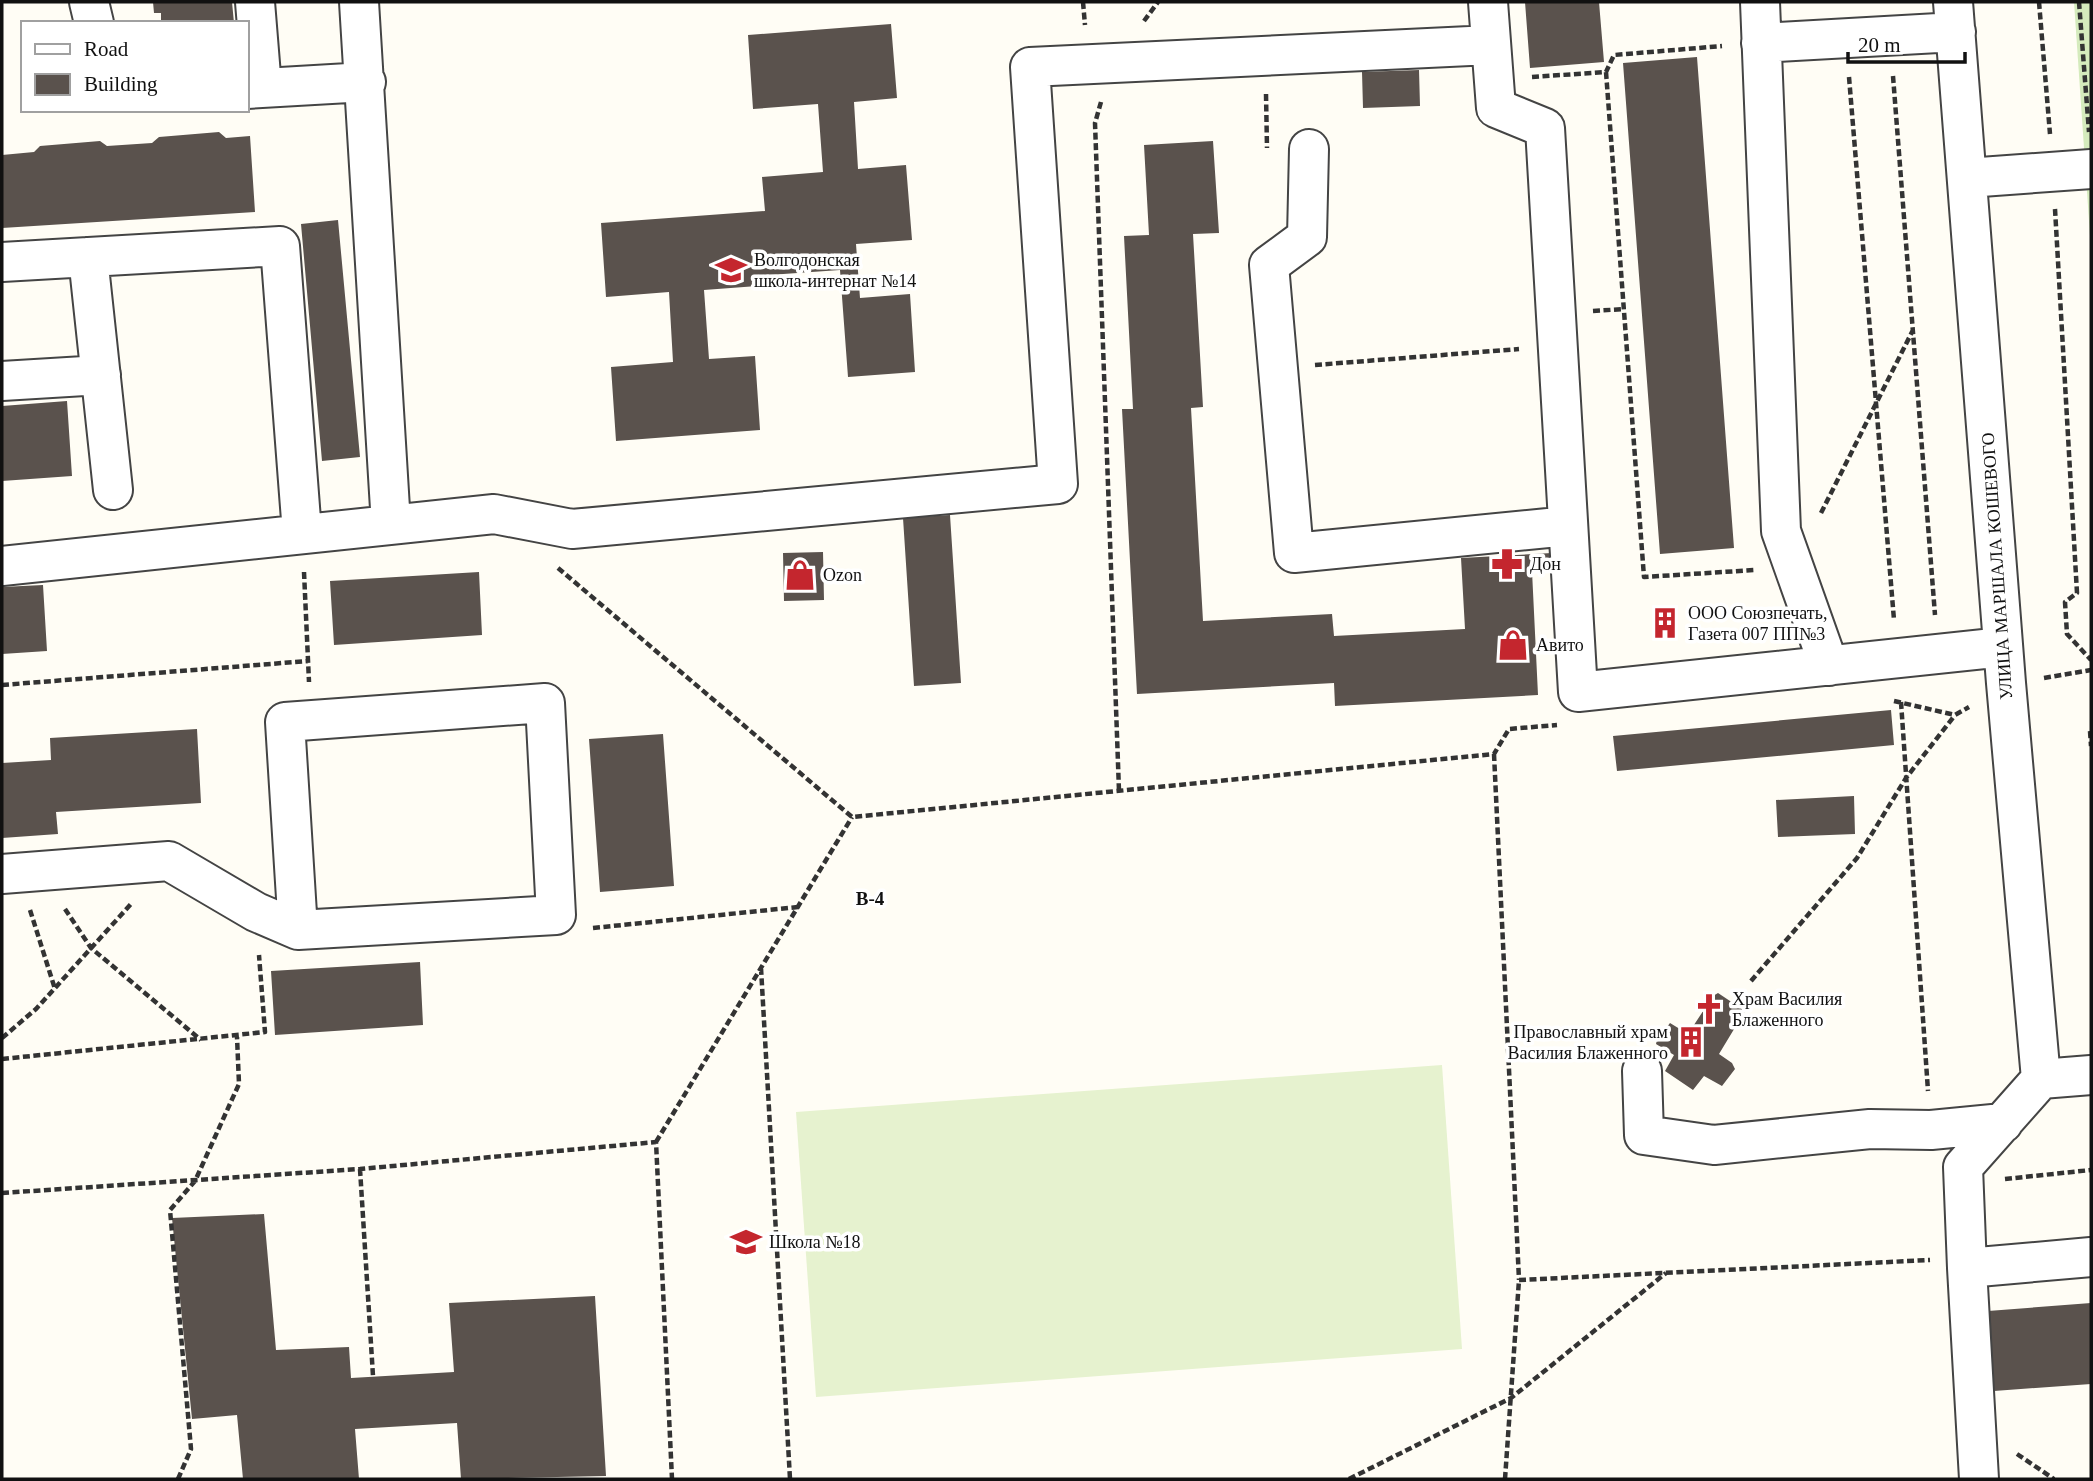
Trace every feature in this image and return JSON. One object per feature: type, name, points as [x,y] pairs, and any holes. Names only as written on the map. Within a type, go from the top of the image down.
[{"type":"street","points":[[89,2],[94,21]]},
{"type":"street","points":[[255,2],[254,89],[366,82]]},
{"type":"street","points":[[359,2],[366,82],[391,525]]},
{"type":"street","points":[[1488,2],[1496,108],[1545,128],[1578,692],[1938,654],[2005,665]]},
{"type":"street","points":[[1760,2],[1781,531],[1829,666]]},
{"type":"street","points":[[1761,43],[1890,36],[1954,17]]},
{"type":"street","name":"УЛИЦА МАРШАЛА КОШЕВОГО","points":[[1954,17],[2041,1079]]},
{"type":"street","points":[[2,566],[494,514],[572,529],[1058,484],[1030,67],[1491,45]]},
{"type":"street","points":[[1309,149],[1307,237],[1269,265],[1294,553],[1568,526]]},
{"type":"street","points":[[1967,178],[2053,172],[2091,155]]},
{"type":"street","points":[[2,262],[280,246],[302,533]]},
{"type":"street","points":[[88,257],[113,490]]},
{"type":"street","points":[[2,381],[101,375]]},
{"type":"street","points":[[20,873],[169,861],[256,912],[298,930],[556,915],[545,703],[285,722],[298,930]]},
{"type":"street","points":[[1642,1072],[1644,1135],[1714,1145],[1870,1129],[1931,1130],[2003,1123]]},
{"type":"street","points":[[1979,1479],[1950,1264],[1963,1167],[2041,1079],[2091,1075]]},
{"type":"street","points":[[1950,1264],[2091,1257]]},
{"type":"path","points":[[1119,791],[1095,123],[1114,63],[1158,2]]},
{"type":"path","points":[[2039,2],[2053,172],[2077,593],[2065,601],[2067,634],[2091,660]]},
{"type":"path","points":[[2078,2],[2091,155]]},
{"type":"path","points":[[1890,36],[1938,654]]},
{"type":"path","points":[[1761,43],[1614,55],[1606,72],[1644,577],[1794,567],[1913,330]]},
{"type":"path","points":[[1525,77],[1606,72]]},
{"type":"path","points":[[1278,368],[1558,346]]},
{"type":"path","points":[[302,533],[310,721]]},
{"type":"path","points":[[547,559],[852,817],[1494,754]]},
{"type":"path","points":[[2,685],[308,661]]},
{"type":"path","points":[[1751,981],[1857,858],[1906,778],[1955,715],[2005,665],[2091,670]]},
{"type":"path","points":[[1887,702],[1900,701],[1955,715]]},
{"type":"path","points":[[1505,1479],[1519,1280],[1494,754],[1509,729],[1562,724]]},
{"type":"path","points":[[2090,731],[2091,746]]},
{"type":"path","points":[[672,1479],[656,1142],[852,817]]},
{"type":"path","points":[[2,1038],[55,989],[169,861]]},
{"type":"path","points":[[20,873],[91,948],[202,1040]]},
{"type":"path","points":[[20,873],[55,989]]},
{"type":"path","points":[[556,915],[597,929],[798,907]]},
{"type":"path","points":[[2,1059],[237,1037],[265,1032],[256,912]]},
{"type":"path","points":[[761,968],[790,1479]]},
{"type":"path","points":[[178,1479],[191,1449],[170,1210],[195,1181],[239,1084],[237,1037]]},
{"type":"path","points":[[2,1193],[195,1181],[656,1142]]},
{"type":"path","points":[[360,1168],[373,1376]]},
{"type":"path","points":[[1519,1280],[1950,1264]]},
{"type":"path","points":[[1349,1479],[1511,1398],[1667,1273]]},
{"type":"green space","points":[[2074,2],[2091,2],[2091,250]]},
{"type":"green space","points":[[1442,1065],[1462,1349],[816,1397],[796,1112]]},
{"type":"building","points":[[153,2],[232,2],[234,21],[161,21],[161,13],[154,13]]},
{"type":"building","points":[[1525,2],[1599,2],[1604,62],[1530,68]]},
{"type":"building","points":[[891,24],[897,98],[854,102],[858,169],[906,165],[912,240],[856,244],[860,298],[910,294],[915,372],[848,377],[840,270],[769,275],[769,285],[704,290],[709,359],[755,356],[760,430],[616,441],[611,367],[673,362],[669,292],[606,297],[601,223],[765,211],[762,177],[823,172],[818,104],[753,109],[748,35]]},
{"type":"building","points":[[1697,57],[1734,548],[1660,554],[1623,63]]},
{"type":"building","points":[[1419,70],[1420,106],[1363,108],[1362,72]]},
{"type":"building","points":[[219,132],[226,138],[250,136],[255,212],[2,228],[2,155],[34,152],[40,146],[100,141],[107,146],[152,143],[159,137]]},
{"type":"building","points":[[1213,141],[1219,233],[1193,234],[1203,407],[1191,408],[1203,621],[1332,614],[1334,636],[1465,629],[1461,558],[1552,553],[1553,570],[1532,571],[1538,695],[1335,706],[1334,683],[1137,694],[1122,409],[1133,409],[1124,236],[1149,235],[1144,145]]},
{"type":"building","points":[[338,220],[360,457],[322,461],[301,224]]},
{"type":"building","points":[[67,401],[72,476],[2,481],[2,406]]},
{"type":"building","points":[[950,515],[961,683],[914,686],[903,518]]},
{"type":"building","points":[[823,552],[824,600],[784,601],[783,553]]},
{"type":"building","points":[[479,572],[482,635],[334,645],[330,581]]},
{"type":"building","points":[[43,585],[47,651],[2,654],[2,587]]},
{"type":"building","name":"ООО Союзпечать, Газета 007 ПП№3","points":[[1672,616],[1674,628],[1659,631],[1657,618]]},
{"type":"building","points":[[1891,710],[1894,745],[1617,771],[1613,736]]},
{"type":"building","points":[[197,729],[201,803],[56,812],[58,834],[2,838],[2,763],[51,760],[50,738]]},
{"type":"building","points":[[663,734],[674,886],[600,892],[589,739]]},
{"type":"building","points":[[1854,796],[1855,834],[1778,837],[1776,800]]},
{"type":"building","points":[[420,962],[423,1025],[275,1035],[271,971]]},
{"type":"building","name":"Православный храм Василия Блаженного","points":[[1718,993],[1745,1011],[1719,1054],[1732,1063],[1735,1069],[1722,1086],[1704,1076],[1693,1090],[1665,1071],[1674,1055],[1656,1044],[1657,1040],[1670,1023],[1688,1034],[1713,996]]},
{"type":"building","points":[[264,1214],[276,1350],[349,1347],[351,1378],[454,1372],[449,1303],[595,1296],[606,1476],[461,1479],[457,1423],[355,1429],[359,1479],[243,1479],[237,1415],[192,1419],[172,1218]]},
{"type":"building","points":[[2091,1303],[2091,1384],[1994,1391],[1988,1311]]},
{"type":"place","name":"Волгодонская школа-интернат №14","points":[[731,270]]},
{"type":"place","name":"Дон","points":[[1507,564]]},
{"type":"place","name":"Ozon","points":[[800,575]]},
{"type":"place","name":"ООО Союзпечать, Газета 007 ПП№3","points":[[1665,623]]},
{"type":"place","name":"Авито","points":[[1513,645]]},
{"type":"place","name":"Храм Василия Блаженного","points":[[1709,1009]]},
{"type":"place","name":"Православный храм Василия Блаженного","points":[[1691,1042]]},
{"type":"place","name":"Школа №18","points":[[746,1242]]},
{"type":"district","name":"В-4","points":[[870,898]]}]
